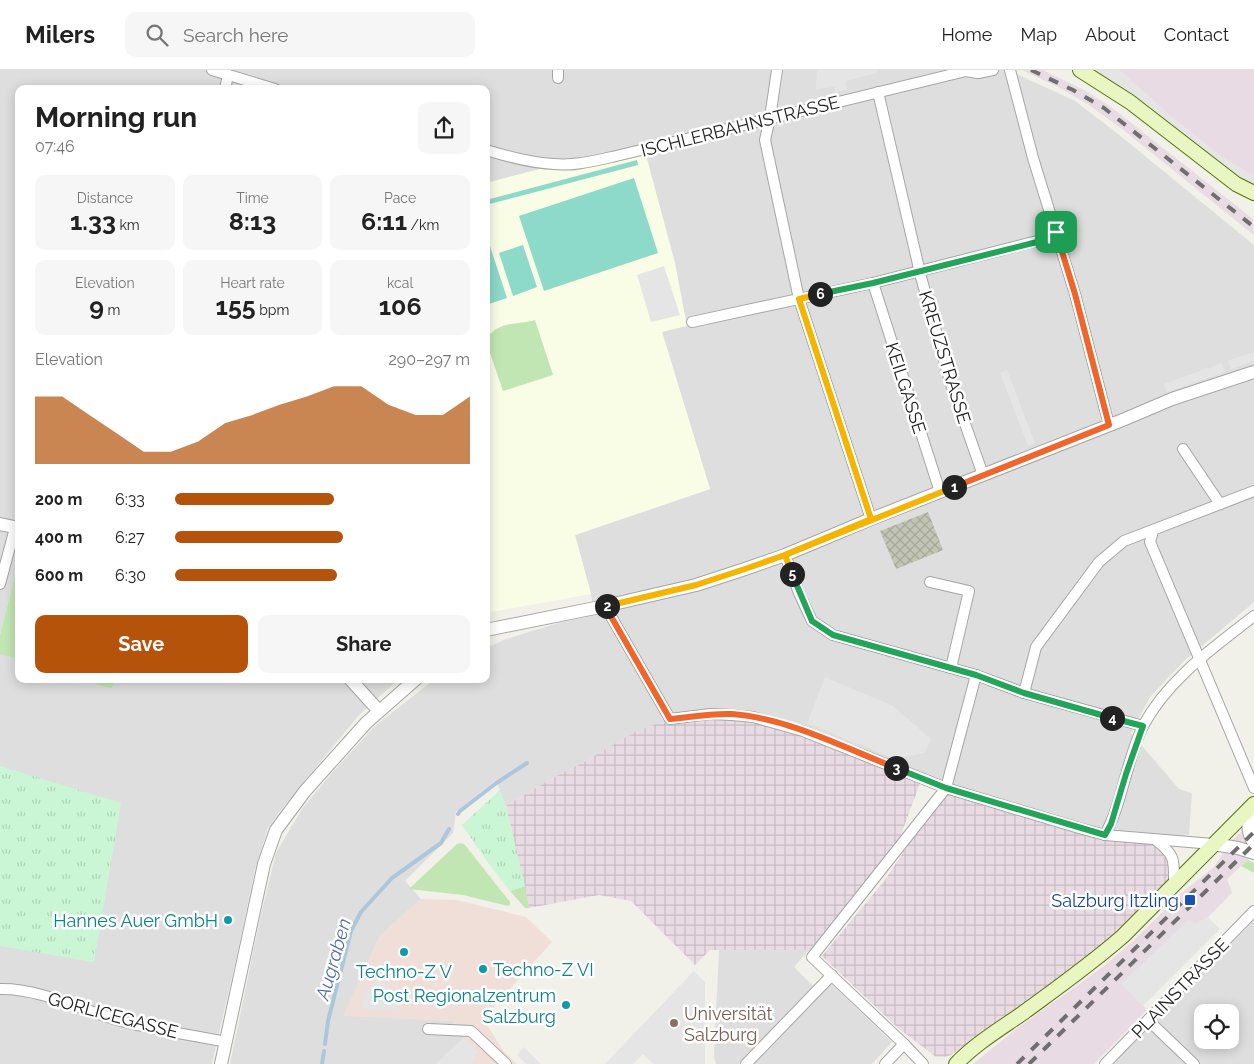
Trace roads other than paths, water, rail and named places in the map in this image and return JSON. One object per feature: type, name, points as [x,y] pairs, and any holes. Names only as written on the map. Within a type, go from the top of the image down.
[{"type":"main road","points":[[1080,70],[1130,102],[1236,184],[1254,193]]},
{"type":"main road","points":[[956,1064],[986,1038],[1071,980],[1101,956],[1254,805]]},
{"type":"street","points":[[212,70],[262,85]]},
{"type":"street","points":[[777,70],[765,140],[799,299],[871,519]]},
{"type":"street","name":"ISCHLERBAHNSTRASSE","points":[[490,151],[518,159],[556,164],[582,163],[966,71],[978,73],[993,70]]},
{"type":"street","points":[[1010,70],[1033,158],[1075,294],[1109,425]]},
{"type":"street","points":[[225,85],[228,75]]},
{"type":"street","name":"KREUZSTRASSE","points":[[878,92],[919,271],[949,378],[983,475]]},
{"type":"street","points":[[692,322],[873,283],[1045,240],[1056,232]]},
{"type":"street","name":"KEILGASSE","points":[[873,283],[940,492]]},
{"type":"street","points":[[490,629],[696,585],[785,555],[1172,398],[1254,372]]},
{"type":"street","points":[[1183,449],[1220,504]]},
{"type":"street","points":[[1024,693],[1036,647],[1099,562],[1124,541],[1254,491]]},
{"type":"street","points":[[0,524],[15,528]]},
{"type":"street","points":[[1153,531],[1150,542],[1254,788]]},
{"type":"street","points":[[0,584],[15,535]]},
{"type":"street","points":[[785,555],[812,621],[833,635],[976,675],[1024,693],[1143,726]]},
{"type":"street","points":[[930,582],[969,591],[951,668]]},
{"type":"street","points":[[605,606],[670,719],[710,714],[732,714],[753,717],[802,730],[946,788],[1105,835],[1213,844],[1254,853]]},
{"type":"street","points":[[1105,835],[1111,824],[1143,726],[1178,678],[1254,616]]},
{"type":"street","points":[[923,1064],[812,957],[946,788],[976,675]]},
{"type":"street","points":[[354,683],[379,711]]},
{"type":"street","points":[[221,1064],[264,864],[276,830],[305,791],[379,711],[411,683]]},
{"type":"street","points":[[1254,805],[1248,820],[1248,830],[1254,843]]},
{"type":"street","points":[[1155,840],[1171,854],[1174,861],[1174,885]]},
{"type":"street","name":"PLAINSTRASSE","points":[[1105,1064],[1149,1021],[1254,911]]},
{"type":"street","points":[[746,1064],[832,976]]},
{"type":"street","name":"GORLICEGASSE","points":[[0,989],[13,988],[122,1021],[226,1042]]},
{"type":"street","points":[[1149,1021],[1194,1064]]},
{"type":"street","points":[[428,1030],[471,1031],[506,1064]]},
{"type":"street","points":[[885,1064],[904,1044]]},
{"type":"waterway","points":[[458,814],[495,784],[527,763]]},
{"type":"waterway","name":"Augraben","points":[[325,1044],[328,1021],[351,931],[361,912],[392,878],[441,843],[449,829]]},
{"type":"waterway","name":"Augraben","points":[[322,1064],[324,1051]]},
{"type":"railway","points":[[1031,70],[1073,90],[1104,108],[1254,227]]},
{"type":"railway","points":[[1017,1064],[1254,832]]},
{"type":"railway","points":[[1029,1064],[1254,844]]},
{"type":"place","name":"Salzburg Itzling","points":[[1190,900]]},
{"type":"place","name":"Hannes Auer GmbH","points":[[228,920]]},
{"type":"place","name":"Techno-Z V","points":[[404,952]]},
{"type":"place","name":"Techno-Z VI","points":[[483,969]]},
{"type":"place","name":"Post Regionalzentrum Salzburg","points":[[566,1005]]},
{"type":"place","name":"Universität Salzburg","points":[[674,1023]]}]
